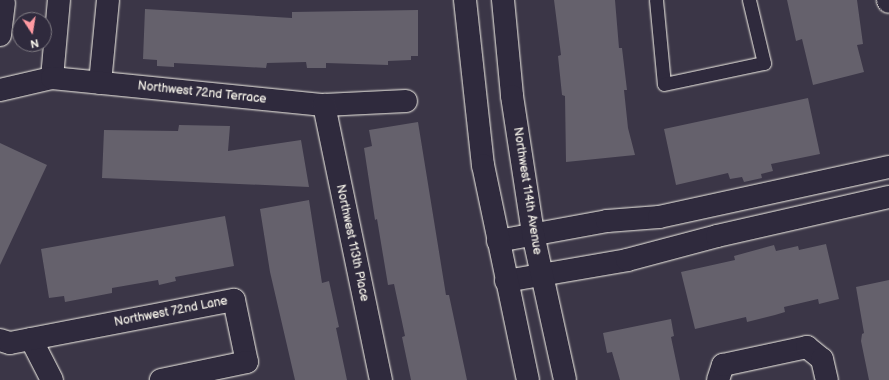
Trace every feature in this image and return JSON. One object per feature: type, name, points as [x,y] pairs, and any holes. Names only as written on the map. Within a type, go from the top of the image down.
[{"type":"street","points":[[52,78],[60,0]]},
{"type":"street","points":[[100,83],[108,0]]},
{"type":"street","points":[[465,0],[475,102],[498,241],[528,380]]},
{"type":"street","name":"Northwest 114th Avenue","points":[[503,0],[512,96],[533,234],[565,380]]},
{"type":"street","points":[[0,35],[4,3]]},
{"type":"street","name":"Northwest 72nd Terrace","points":[[0,90],[52,78],[324,105],[406,101]]},
{"type":"street","name":"Northwest 113th Place","points":[[324,105],[381,380]]},
{"type":"street","points":[[498,241],[607,221],[659,217],[889,167]]},
{"type":"street","points":[[506,282],[627,260],[717,236],[889,197]]},
{"type":"street","name":"Northwest 72nd Lane","points":[[0,340],[10,343],[234,300],[247,362],[161,380]]},
{"type":"street","points":[[31,339],[52,380]]},
{"type":"street","points":[[718,380],[723,365],[807,347],[822,359],[827,380]]},
{"type":"lane","points":[[656,0],[664,84],[764,64],[749,0]]},
{"type":"building","points":[[554,0],[615,0],[619,48],[622,48],[627,90],[624,90],[628,128],[635,155],[566,162],[565,96],[562,95],[558,56],[561,55]]},
{"type":"building","points":[[787,0],[857,0],[863,44],[857,45],[864,72],[813,85],[802,39],[796,41]]},
{"type":"building","points":[[145,9],[292,18],[292,12],[418,10],[418,56],[411,56],[411,60],[388,61],[388,65],[326,63],[326,68],[307,68],[306,62],[267,63],[266,68],[174,63],[174,67],[157,66],[157,60],[143,59]]},
{"type":"building","points":[[808,98],[820,154],[771,164],[773,171],[761,174],[762,178],[744,182],[742,177],[730,179],[728,173],[676,185],[664,129]]},
{"type":"building","points":[[418,122],[446,295],[449,295],[467,380],[411,380],[402,337],[405,336],[394,284],[388,285],[377,219],[375,220],[364,148],[372,146],[369,130]]},
{"type":"building","points":[[179,125],[230,126],[228,151],[301,140],[309,187],[102,178],[104,130],[178,131]]},
{"type":"building","points":[[0,143],[47,165],[0,265]]},
{"type":"building","points":[[309,200],[322,283],[329,281],[339,327],[336,328],[347,380],[295,380],[270,272],[260,209]]},
{"type":"building","points":[[225,216],[234,266],[175,277],[176,281],[159,285],[158,280],[112,288],[112,293],[65,302],[64,296],[49,298],[41,249]]},
{"type":"building","points":[[826,244],[839,299],[819,304],[818,299],[784,307],[785,312],[747,322],[746,317],[695,329],[681,272],[735,260],[734,256],[774,245],[776,251],[798,246],[799,250]]},
{"type":"building","points":[[889,280],[889,380],[869,380],[861,341],[862,334],[864,333],[856,287]]},
{"type":"building","points":[[671,319],[674,336],[671,337],[680,380],[620,380],[612,352],[607,353],[603,333]]}]
